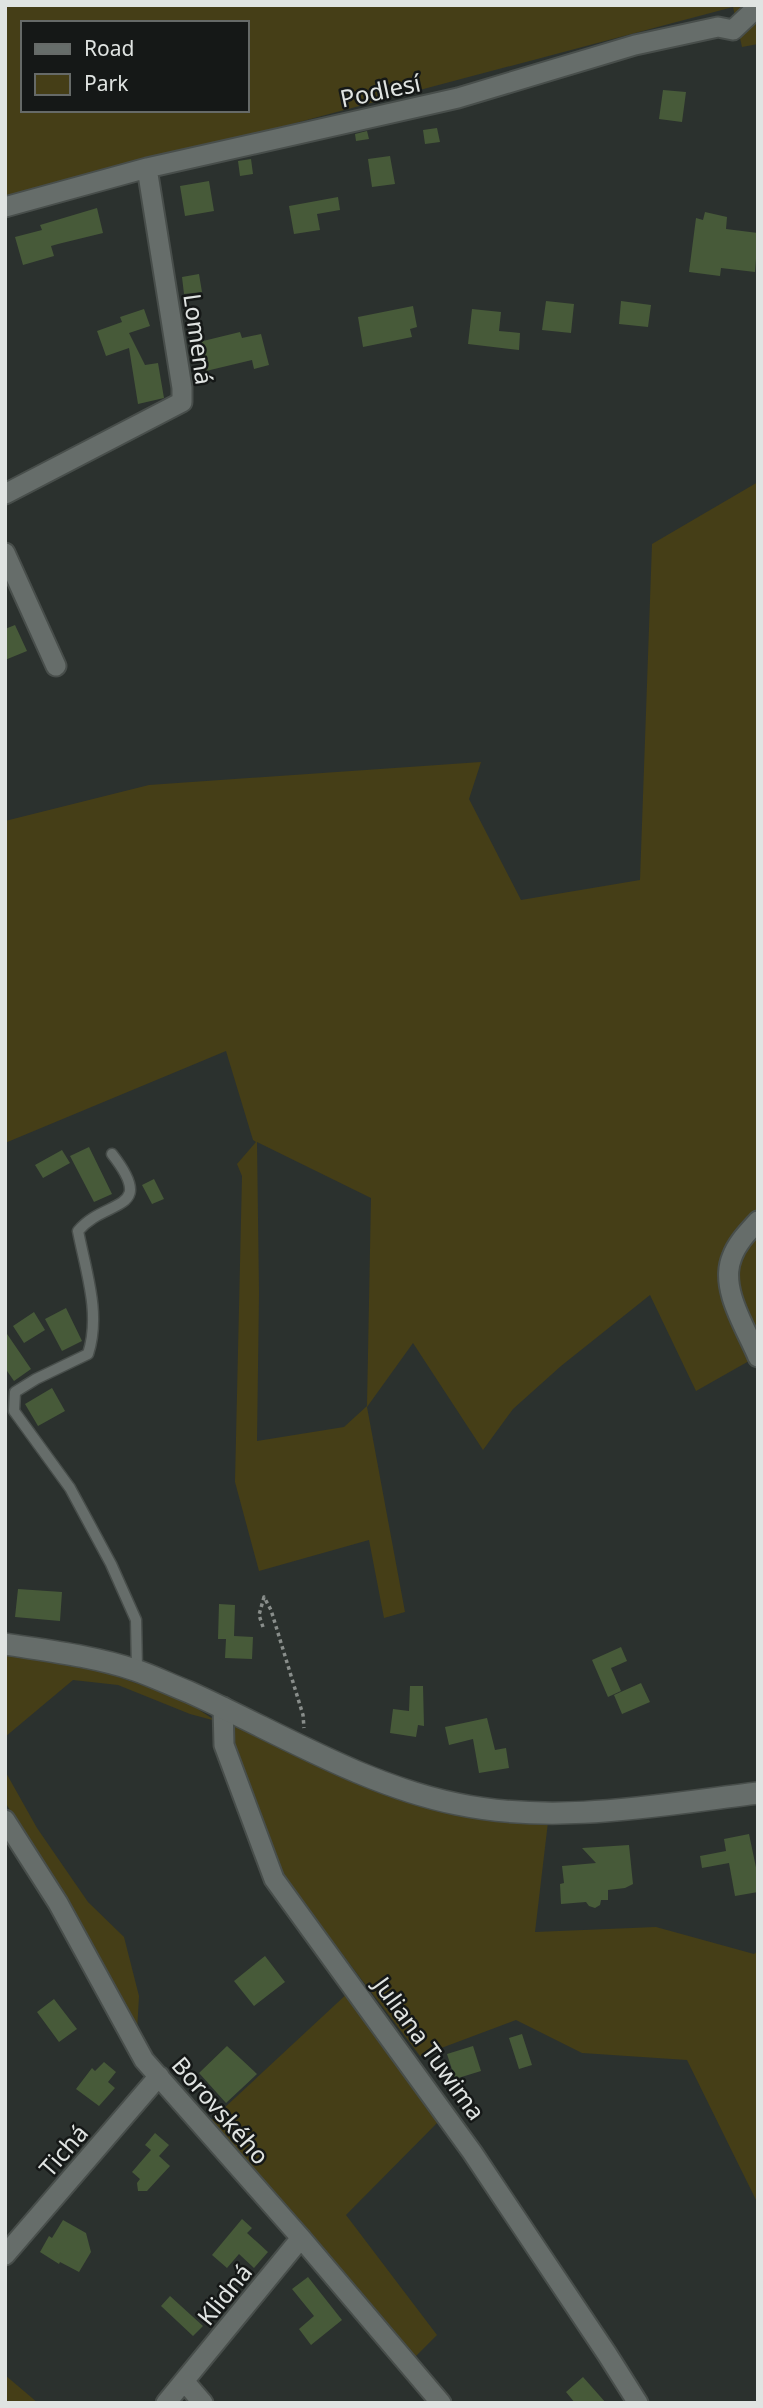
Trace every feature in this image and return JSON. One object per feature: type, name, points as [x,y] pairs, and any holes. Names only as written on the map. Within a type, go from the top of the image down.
[{"type":"street","name":"Podlesí","points":[[5,207],[147,168],[458,98],[635,45],[718,27],[733,30],[758,10]]},
{"type":"street","name":"Lomená","points":[[5,494],[183,402],[147,168]]},
{"type":"street","points":[[5,553],[56,666]]},
{"type":"street","points":[[758,1221],[741,1240],[731,1259],[729,1281],[734,1302],[758,1357]]},
{"type":"street","points":[[5,1644],[95,1658],[137,1670],[365,1774],[455,1804],[493,1811],[573,1813],[758,1793]]},
{"type":"street","name":"Juliana Tuwima","points":[[223,1707],[224,1745],[274,1879],[472,2152],[638,2403]]},
{"type":"street","name":"Borovského","points":[[5,1819],[58,1903],[144,2060],[302,2238],[441,2403]]},
{"type":"street","name":"Tichá","points":[[5,2255],[159,2076]]},
{"type":"street","name":"Klidná","points":[[166,2403],[302,2238]]},
{"type":"street","points":[[184,2381],[202,2403]]},
{"type":"lane","points":[[112,1154],[127,1174],[130,1193],[123,1204],[87,1220],[78,1231],[92,1304],[94,1336],[88,1354],[15,1392],[14,1411],[70,1488],[111,1564],[136,1620],[137,1670]]},
{"type":"path","points":[[263,1627],[259,1615],[264,1597],[271,1610],[303,1715],[307,1748]]},
{"type":"green space","points":[[5,5],[758,5],[758,44],[742,47],[733,7],[5,200]]},
{"type":"green space","points":[[758,482],[758,1208],[721,1262],[724,1295],[749,1361],[696,1391],[650,1295],[561,1366],[513,1409],[483,1450],[413,1343],[367,1407],[405,1612],[384,1618],[369,1540],[259,1571],[235,1482],[242,1176],[237,1164],[256,1142],[253,1140],[226,1051],[5,1143],[5,821],[149,785],[481,762],[469,799],[521,900],[640,880],[652,544]],"holes":[[[257,1142],[371,1198],[367,1406],[344,1427],[257,1441]]]},
{"type":"green space","points":[[758,1230],[758,1337],[738,1291],[735,1260]]},
{"type":"green space","points":[[5,1653],[84,1665],[184,1700],[216,1721],[190,1714],[118,1685],[73,1680],[5,1737]]},
{"type":"green space","points":[[235,1725],[347,1777],[548,1822],[535,1932],[656,1927],[754,1954],[758,1951],[758,2204],[687,2060],[582,2053],[516,2020],[420,2056],[278,1870],[231,1742]]},
{"type":"green space","points":[[5,1771],[37,1828],[88,1902],[124,1937],[139,1996],[137,2032],[83,1931],[5,1802]]},
{"type":"green space","points":[[350,1991],[440,2120],[346,2215],[437,2335],[414,2358],[325,2251],[208,2123]]},
{"type":"green space","points":[[5,2375],[38,2403],[5,2403]]},
{"type":"building","points":[[663,90],[686,92],[682,122],[659,119]]},
{"type":"building","points":[[437,128],[440,142],[425,144],[423,130]]},
{"type":"building","points":[[367,131],[369,139],[356,141],[355,134]]},
{"type":"building","points":[[390,156],[395,184],[372,187],[368,159]]},
{"type":"building","points":[[251,159],[253,174],[240,176],[238,161]]},
{"type":"building","points":[[209,181],[214,211],[185,216],[180,186]]},
{"type":"building","points":[[338,197],[340,210],[317,214],[320,230],[294,234],[289,206]]},
{"type":"building","points":[[97,208],[103,233],[51,246],[54,256],[23,265],[15,237],[42,230],[40,225]]},
{"type":"building","points":[[705,212],[727,217],[726,229],[758,233],[755,272],[721,268],[720,276],[689,272],[696,218],[703,220]]},
{"type":"building","points":[[199,274],[202,292],[184,294],[182,277]]},
{"type":"building","points":[[546,301],[574,304],[571,333],[542,330]]},
{"type":"building","points":[[621,301],[651,305],[648,327],[619,324]]},
{"type":"building","points":[[413,306],[417,327],[410,329],[412,337],[363,347],[358,317]]},
{"type":"building","points":[[144,309],[150,326],[129,333],[145,365],[158,363],[164,398],[138,404],[129,348],[106,356],[97,331],[122,322],[120,317]]},
{"type":"building","points":[[472,309],[501,312],[499,331],[520,333],[519,350],[468,344]]},
{"type":"building","points":[[240,332],[242,338],[261,334],[269,365],[254,369],[252,360],[206,371],[199,342]]},
{"type":"building","points":[[15,625],[27,651],[5,660],[5,629]]},
{"type":"building","points":[[89,1147],[112,1194],[94,1202],[70,1156]]},
{"type":"building","points":[[62,1150],[70,1163],[43,1178],[35,1165]]},
{"type":"building","points":[[154,1179],[164,1199],[152,1204],[142,1185]]},
{"type":"building","points":[[66,1308],[82,1341],[62,1351],[45,1319]]},
{"type":"building","points":[[34,1312],[45,1330],[24,1343],[13,1326]]},
{"type":"building","points":[[5,1331],[31,1369],[14,1381],[5,1368]]},
{"type":"building","points":[[52,1388],[65,1411],[38,1426],[25,1404]]},
{"type":"building","points":[[18,1589],[62,1592],[60,1621],[15,1617]]},
{"type":"building","points":[[219,1604],[235,1605],[234,1636],[253,1637],[252,1659],[225,1658],[226,1639],[218,1639]]},
{"type":"building","points":[[621,1647],[627,1661],[611,1668],[621,1691],[608,1697],[592,1660]]},
{"type":"building","points":[[641,1683],[650,1702],[622,1714],[614,1695]]},
{"type":"building","points":[[410,1686],[423,1686],[424,1726],[418,1725],[416,1737],[390,1733],[393,1709],[409,1711]]},
{"type":"building","points":[[487,1718],[495,1750],[506,1748],[509,1768],[479,1773],[473,1739],[449,1745],[445,1727]]},
{"type":"building","points":[[749,1834],[758,1877],[758,1892],[735,1896],[729,1863],[702,1868],[700,1856],[726,1851],[724,1839]]},
{"type":"building","points":[[629,1845],[633,1884],[608,1890],[608,1900],[601,1900],[600,1905],[595,1908],[586,1902],[561,1904],[560,1884],[564,1883],[562,1866],[596,1863],[582,1848]]},
{"type":"building","points":[[265,1956],[285,1982],[254,2006],[234,1981]]},
{"type":"building","points":[[54,1999],[77,2029],[59,2042],[37,2012]]},
{"type":"building","points":[[522,2034],[532,2065],[519,2069],[509,2038]]},
{"type":"building","points":[[227,2046],[257,2074],[226,2103],[199,2073]]},
{"type":"building","points":[[473,2046],[481,2071],[455,2079],[447,2054]]},
{"type":"building","points":[[104,2062],[116,2072],[108,2082],[115,2088],[99,2106],[76,2089],[92,2068],[95,2071]]},
{"type":"building","points":[[155,2133],[169,2145],[159,2156],[170,2166],[147,2191],[138,2191],[137,2183],[140,2179],[132,2172],[151,2150],[145,2145]]},
{"type":"building","points":[[242,2219],[252,2228],[247,2233],[268,2252],[254,2268],[239,2254],[227,2268],[212,2255]]},
{"type":"building","points":[[63,2220],[86,2233],[91,2252],[79,2272],[40,2252]]},
{"type":"building","points":[[308,2277],[342,2320],[311,2345],[299,2329],[314,2316],[292,2289]]},
{"type":"building","points":[[170,2296],[203,2326],[193,2336],[161,2306]]},
{"type":"building","points":[[583,2377],[606,2403],[575,2403],[566,2392]]}]
